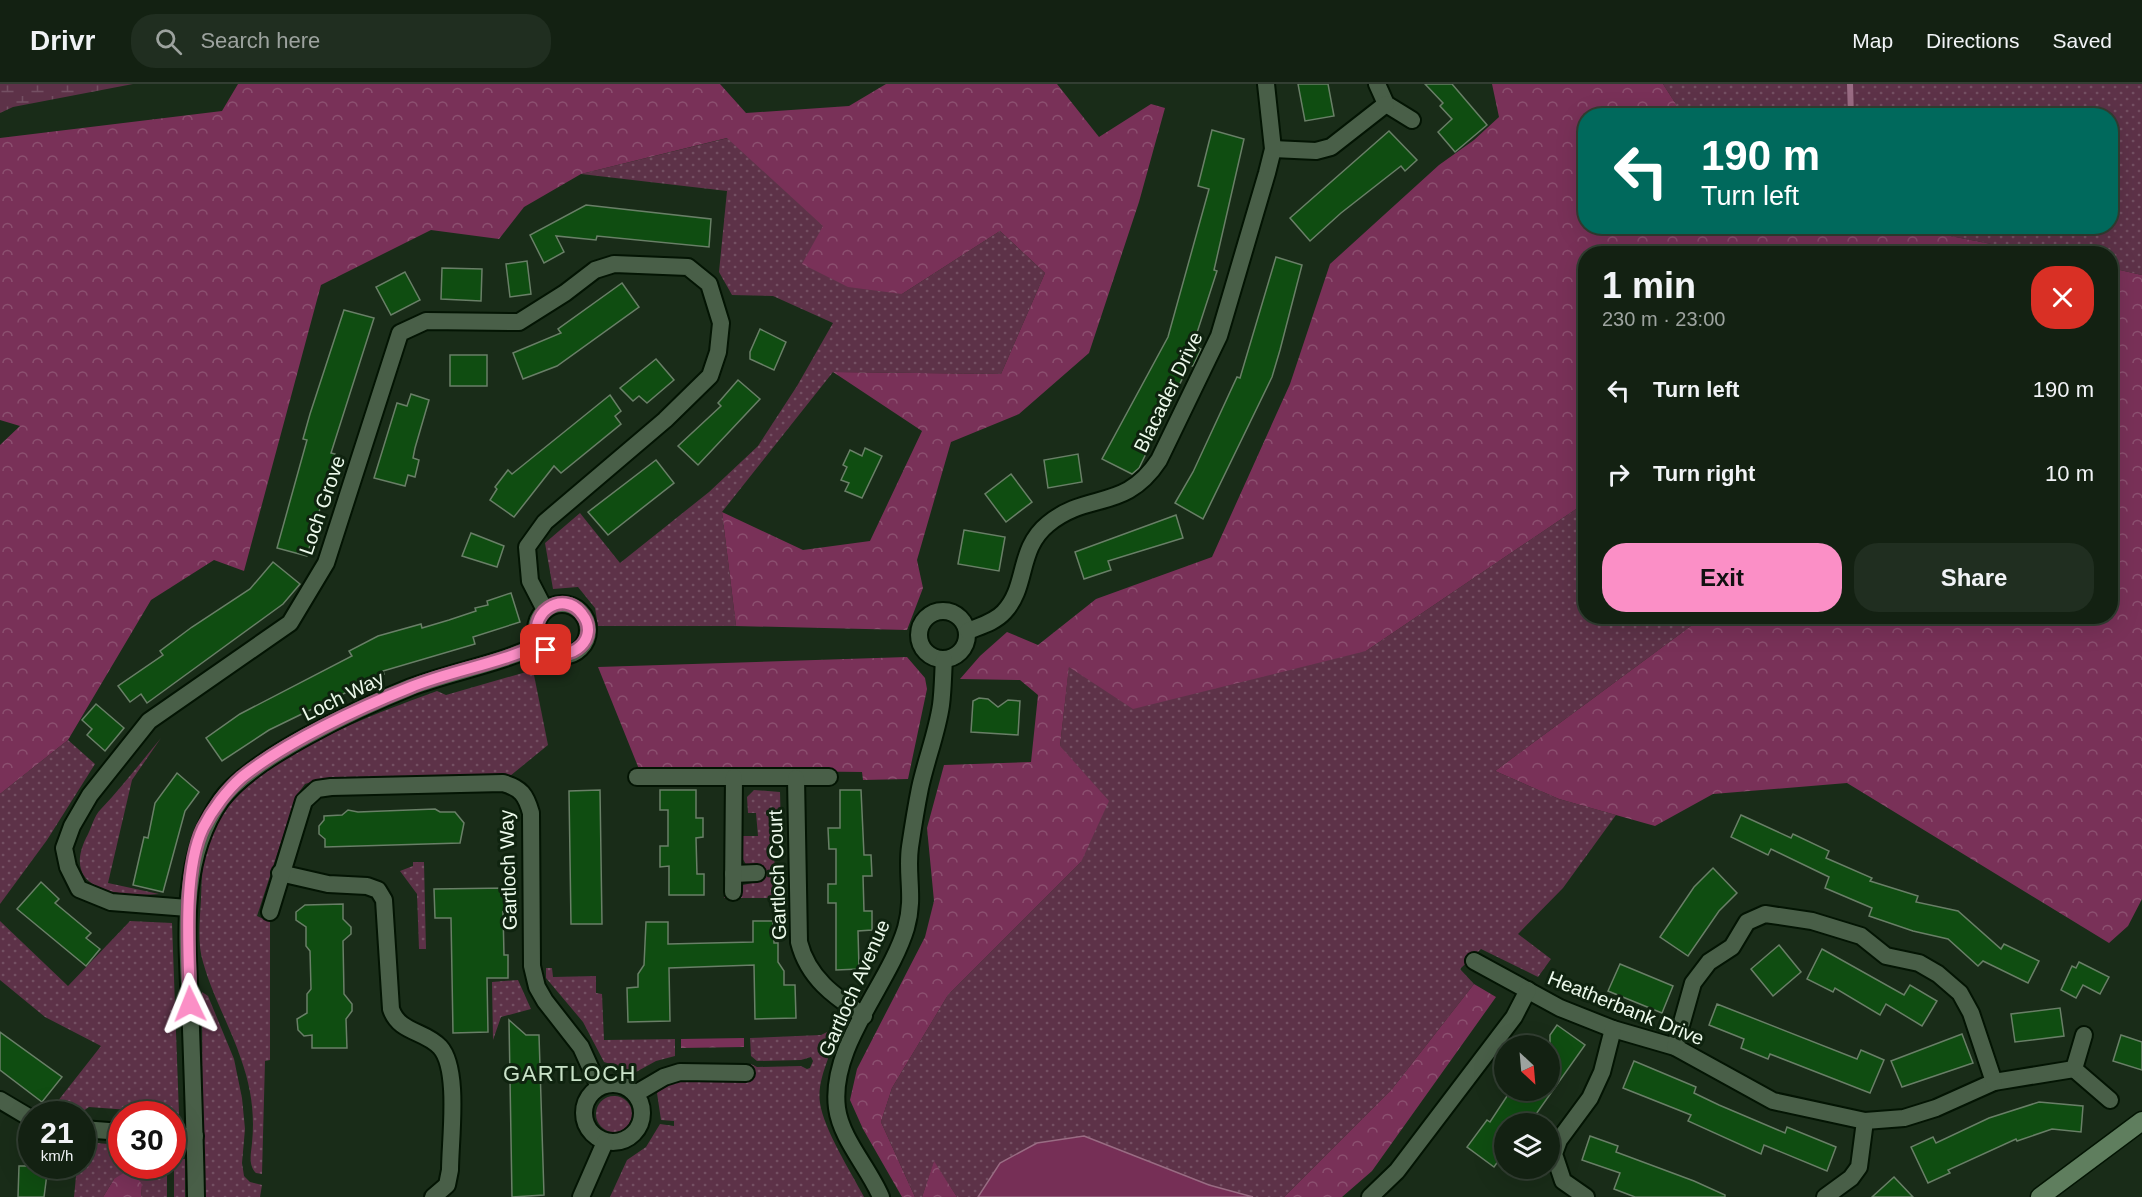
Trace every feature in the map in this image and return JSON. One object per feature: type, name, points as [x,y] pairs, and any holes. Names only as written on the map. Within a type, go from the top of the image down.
[{"type":"main road","points":[[2040,1197],[2142,1121]]},
{"type":"street","name":"Blacader Drive","points":[[968,631],[991,622],[1005,612],[1017,590],[1024,560],[1033,539],[1048,524],[1068,512],[1118,497],[1134,488],[1149,476],[1159,460],[1220,336],[1273,149],[1266,84]]},
{"type":"street","points":[[1377,84],[1386,104],[1412,120]]},
{"type":"street","points":[[1273,149],[1316,151],[1331,147],[1386,104]]},
{"type":"street","name":"Loch Grove","points":[[188,908],[111,902],[79,888],[68,867],[64,848],[72,826],[90,795],[149,721],[290,623],[326,563],[400,333],[426,321],[519,322],[565,294],[595,270],[614,264],[688,267],[709,284],[721,323],[718,352],[710,376],[665,420],[545,522],[533,538],[527,547],[527,564],[530,581],[545,610]]},
{"type":"street","points":[[561,604],[577,608],[586,622],[587,630],[582,646],[568,654],[553,654],[540,644],[537,637],[537,622],[545,610],[561,604]]},
{"type":"street","points":[[950,611],[958,615],[968,631],[967,641],[962,651],[944,659],[927,654],[922,646],[920,628],[931,614],[950,611]]},
{"type":"street","name":"Loch Way","points":[[196,1197],[188,908],[195,858],[203,829],[222,798],[241,778],[313,733],[412,687],[513,657],[540,644]]},
{"type":"street","name":"Gartloch Avenue","points":[[881,1197],[871,1174],[848,1137],[837,1109],[838,1073],[896,954],[906,928],[912,899],[909,851],[920,788],[941,706],[944,659]]},
{"type":"street","points":[[637,777],[829,777]]},
{"type":"street","name":"Gartloch Court","points":[[733,892],[734,777]]},
{"type":"street","name":"Gartloch Court","points":[[796,777],[800,948],[822,986],[864,1016]]},
{"type":"street","name":"Gartloch Way","points":[[270,912],[280,873],[304,801],[317,789],[378,784],[503,783],[517,787],[524,792],[531,813],[532,966],[537,987],[581,1047],[599,1087]]},
{"type":"street","points":[[280,873],[328,884],[367,885],[378,890],[384,900],[387,914],[391,1009],[394,1019],[440,1046],[451,1071],[450,1170],[447,1185],[432,1197]]},
{"type":"street","points":[[733,874],[757,873]]},
{"type":"street","points":[[1675,1047],[1693,984],[1709,962],[1732,947],[1747,922],[1765,914],[1812,921],[1861,936],[1886,956],[1919,963],[1938,974],[1960,993],[1971,1013],[1994,1082]]},
{"type":"street","name":"Heatherbank Drive","points":[[1474,961],[1560,1008],[1613,1029],[1675,1047],[1773,1101],[1865,1121],[1904,1118],[1936,1108],[1994,1082],[2074,1069]]},
{"type":"street","points":[[1370,1197],[1397,1171],[1514,1017],[1528,990]]},
{"type":"street","points":[[1586,1197],[1563,1181],[1554,1154],[1559,1140],[1590,1098],[1602,1072],[1613,1029]]},
{"type":"street","points":[[2084,1035],[2074,1069],[2110,1100]]},
{"type":"street","points":[[635,1094],[664,1077],[680,1072],[746,1073]]},
{"type":"street","points":[[618,1084],[635,1094],[642,1111],[637,1129],[623,1141],[605,1142],[589,1131],[584,1122],[585,1102],[599,1087],[618,1084]]},
{"type":"street","points":[[0,1100],[18,1111]]},
{"type":"street","points":[[1825,1197],[1851,1178],[1859,1167],[1865,1121]]},
{"type":"street","points":[[186,1136],[195,1136]]},
{"type":"street","points":[[581,1197],[605,1142]]},
{"type":"green space","points":[[0,84],[133,84],[13,107],[0,113]]},
{"type":"green space","points":[[238,84],[720,84],[746,113],[849,106],[886,84],[1057,84],[1099,137],[1151,104],[1165,108],[1139,202],[1089,353],[1019,414],[951,442],[917,560],[923,588],[907,630],[736,626],[722,512],[803,550],[870,541],[922,431],[833,372],[1001,374],[1045,273],[1000,231],[902,294],[848,287],[802,264],[823,226],[727,138],[581,174],[524,207],[499,239],[431,230],[321,285],[244,571],[214,560],[151,600],[68,740],[0,794],[0,445],[20,426],[0,420],[0,138],[222,111]]},
{"type":"green space","points":[[1492,84],[1663,84],[1678,108],[1578,108],[1578,234],[1941,234],[2001,246],[1578,246],[1578,508],[1366,651],[1133,709],[1069,667],[1060,746],[1109,801],[1081,862],[948,995],[892,1088],[881,1122],[915,1197],[902,1197],[863,1129],[850,1100],[857,1069],[925,937],[934,901],[927,828],[944,765],[1031,762],[1038,695],[1020,680],[960,679],[980,656],[1007,632],[1038,645],[1096,599],[1212,557],[1290,384],[1330,264],[1439,165],[1474,140],[1499,117]]},
{"type":"green space","points":[[1663,84],[2142,84],[2142,275],[2118,270],[2118,246],[2001,246],[1941,234],[2118,234],[2118,108],[1678,108]]},
{"type":"green space","points":[[728,138],[902,294],[1000,231],[1045,273],[1001,374],[833,372],[722,512],[736,626],[598,626],[595,608],[578,587],[553,589],[545,543],[580,513],[620,563],[709,492],[758,446],[797,386],[833,323],[773,296],[732,295],[719,272],[727,191],[581,174]]},
{"type":"green space","points":[[2118,270],[2142,275],[2142,899],[2128,926],[2109,943],[1847,783],[1713,794],[1655,826],[1559,799],[1495,771],[1694,624],[2118,624]]},
{"type":"green space","points":[[1578,508],[1578,624],[1694,624],[1495,771],[1559,799],[1616,815],[1563,888],[1518,934],[1551,959],[1538,977],[1481,949],[1460,969],[1474,984],[1392,1089],[1284,1197],[1253,1197],[1209,1185],[1158,1166],[1000,1163],[978,1197],[957,1197],[934,1162],[922,1197],[915,1197],[881,1122],[892,1088],[948,995],[1081,862],[1060,746],[1069,666],[1366,651]]},
{"type":"green space","points":[[907,657],[925,678],[927,689],[908,779],[863,780],[862,772],[639,769],[598,667]]},
{"type":"green space","points":[[533,670],[548,745],[510,776],[320,779],[305,784],[296,796],[257,916],[270,922],[270,1060],[265,1061],[262,1174],[256,1173],[251,1163],[253,1122],[247,1080],[237,1047],[201,955],[203,865],[212,832],[229,806],[252,783],[311,744],[377,714],[437,691],[446,695]]},
{"type":"green space","points":[[161,738],[132,780],[108,883],[159,894],[128,894],[99,887],[88,880],[81,870],[80,856],[86,838],[99,812]]},
{"type":"green space","points":[[68,740],[95,764],[47,840],[0,904],[0,794]]},
{"type":"green space","points":[[754,790],[780,792],[781,831],[774,846],[775,885],[781,898],[724,898],[724,894],[742,894],[743,885],[762,881],[761,865],[747,866],[741,856],[742,836],[758,836],[756,813],[748,813],[747,797]]},
{"type":"green space","points":[[413,862],[424,862],[426,949],[419,949],[417,894],[400,871],[413,866]]},
{"type":"green space","points":[[0,921],[68,986],[130,921],[172,923],[179,1101],[108,1101],[108,1108],[96,1108],[96,1101],[58,1101],[101,1046],[45,1017],[0,980]]},
{"type":"green space","points":[[546,968],[552,968],[553,977],[596,976],[596,993],[602,994],[604,1040],[675,1039],[675,1056],[656,1061],[636,1072],[604,1062],[583,1022],[546,978]]},
{"type":"green space","points":[[518,980],[531,1009],[501,1017],[493,1040],[492,982]]},
{"type":"green space","points":[[1474,984],[1496,997],[1372,1171],[1342,1197],[1284,1197],[1392,1089]]},
{"type":"green space","points":[[202,992],[208,996],[234,1059],[242,1098],[245,1129],[242,1163],[244,1176],[250,1182],[262,1185],[260,1197],[203,1197]]},
{"type":"green space","points":[[835,1017],[839,1021],[823,1072],[820,1103],[832,1138],[864,1197],[610,1197],[627,1160],[646,1147],[660,1124],[674,1126],[674,1121],[661,1120],[657,1093],[664,1084],[751,1081],[751,1064],[757,1067],[801,1066],[810,1068],[813,1061],[811,1057],[801,1060],[757,1061],[751,1056],[750,1038],[821,1035],[831,1030]]},
{"type":"green space","points":[[744,1038],[744,1047],[681,1048],[681,1039]]},
{"type":"green space","points":[[614,1096],[627,1101],[632,1114],[627,1127],[614,1132],[601,1127],[596,1114],[601,1101]]},
{"type":"green space","points":[[96,1143],[108,1144],[108,1179],[114,1179],[103,1197],[74,1197],[76,1179],[96,1179]]},
{"type":"green space","points":[[934,1161],[957,1197],[922,1197]]},
{"type":"green space","points":[[114,1179],[167,1179],[167,1197],[141,1197],[142,1185]]},
{"type":"green space","points":[[114,1179],[138,1179],[142,1185],[141,1197],[103,1197]]},
{"type":"green space","points":[[174,1179],[185,1179],[185,1197],[174,1197]]},
{"type":"shaded area","points":[[1084,1136],[1209,1185],[1253,1197],[978,1197],[1000,1163],[1037,1143]]},
{"type":"building","points":[[1298,84],[1328,84],[1334,116],[1305,121]]},
{"type":"building","points":[[1425,84],[1452,84],[1487,125],[1455,152],[1438,132],[1452,119],[1440,106],[1443,103]]},
{"type":"building","points":[[1212,130],[1244,139],[1214,270],[1217,271],[1193,345],[1201,349],[1193,366],[1189,365],[1139,468],[1132,474],[1102,459],[1168,337],[1209,189],[1198,186]]},
{"type":"building","points":[[1389,131],[1417,160],[1405,171],[1401,166],[1341,213],[1310,241],[1290,218]]},
{"type":"building","points":[[586,205],[711,219],[709,247],[597,236],[596,240],[556,236],[564,252],[544,263],[530,235]]},
{"type":"building","points":[[1276,257],[1302,265],[1280,350],[1272,377],[1203,519],[1175,503],[1193,472],[1237,377],[1240,378]]},
{"type":"building","points":[[527,261],[531,294],[510,297],[506,264]]},
{"type":"building","points":[[442,268],[482,269],[481,301],[441,299]]},
{"type":"building","points":[[405,272],[420,300],[391,315],[376,287]]},
{"type":"building","points":[[622,283],[639,307],[557,366],[523,379],[513,353],[561,333],[558,329]]},
{"type":"building","points":[[344,310],[374,318],[331,453],[335,454],[307,556],[277,548],[307,440],[303,439],[310,414]]},
{"type":"building","points":[[760,329],[786,342],[774,370],[750,359],[750,352]]},
{"type":"building","points":[[450,355],[487,355],[487,386],[450,386]]},
{"type":"building","points":[[656,359],[674,380],[647,403],[639,396],[633,401],[620,388]]},
{"type":"building","points":[[738,380],[760,399],[698,465],[678,446],[721,406],[718,403]]},
{"type":"building","points":[[411,394],[429,400],[413,458],[419,460],[415,477],[408,475],[405,486],[374,478],[397,403],[407,406]]},
{"type":"building","points":[[610,395],[621,411],[615,416],[621,424],[561,473],[554,466],[514,517],[490,500],[497,489],[495,487],[508,470],[512,474]]},
{"type":"building","points":[[865,448],[882,456],[862,498],[845,491],[849,483],[841,480],[847,467],[843,465],[850,450],[862,456]]},
{"type":"building","points":[[1078,454],[1082,482],[1048,488],[1044,460]]},
{"type":"building","points":[[656,460],[674,483],[608,535],[588,512]]},
{"type":"building","points":[[1011,474],[1032,502],[1006,522],[985,494]]},
{"type":"building","points":[[1176,515],[1183,538],[1108,561],[1111,570],[1084,579],[1075,552]]},
{"type":"building","points":[[964,530],[1005,537],[999,571],[958,564]]},
{"type":"building","points":[[471,533],[504,546],[497,567],[462,556]]},
{"type":"building","points":[[273,562],[300,584],[283,604],[147,703],[141,694],[130,702],[118,686],[163,655],[160,651],[192,627],[250,589]]},
{"type":"building","points":[[511,593],[520,622],[473,637],[475,644],[383,671],[384,674],[269,730],[222,761],[206,738],[240,714],[352,656],[349,651],[378,636],[421,624],[422,628],[449,620],[476,611],[475,608],[488,605],[487,601]]},
{"type":"building","points":[[979,698],[988,699],[998,707],[1008,700],[1020,701],[1018,735],[971,732],[973,701]]},
{"type":"building","points":[[96,704],[124,728],[105,751],[87,735],[92,729],[82,720]]},
{"type":"building","points":[[177,773],[199,792],[185,811],[163,892],[133,885],[144,837],[148,838],[155,803]]},
{"type":"building","points":[[600,790],[602,924],[571,924],[569,791]]},
{"type":"building","points":[[660,790],[696,790],[696,818],[703,818],[703,837],[696,838],[697,874],[704,874],[704,895],[669,895],[669,866],[660,867],[660,846],[668,846],[668,810],[660,810]]},
{"type":"building","points":[[840,790],[861,790],[864,855],[871,855],[872,876],[863,876],[864,911],[872,911],[872,930],[858,931],[859,969],[836,970],[836,903],[828,903],[828,884],[836,884],[836,849],[829,849],[828,828],[840,828]]},
{"type":"building","points":[[435,809],[440,812],[455,812],[464,823],[460,843],[325,847],[325,839],[319,834],[319,826],[324,816],[342,815],[348,810],[358,812]]},
{"type":"building","points":[[1741,815],[1791,838],[1793,834],[1829,851],[1826,858],[1872,878],[1870,881],[1918,896],[1916,902],[1958,911],[2001,949],[2004,944],[2039,961],[2028,983],[1983,961],[1978,966],[1948,939],[1913,931],[1869,916],[1872,908],[1825,888],[1829,877],[1771,849],[1768,855],[1731,837]]},
{"type":"building","points":[[1713,868],[1737,893],[1719,911],[1688,956],[1660,937],[1694,887]]},
{"type":"building","points":[[41,882],[59,899],[55,903],[91,933],[86,938],[100,949],[86,966],[17,909]]},
{"type":"building","points":[[507,888],[507,914],[503,912],[504,955],[508,955],[508,978],[487,978],[488,1032],[453,1033],[451,918],[435,918],[434,889]]},
{"type":"building","points":[[343,904],[343,919],[351,927],[351,934],[343,941],[344,994],[352,1004],[352,1011],[346,1019],[347,1048],[312,1048],[312,1035],[304,1036],[298,1030],[297,1019],[307,1013],[307,994],[311,989],[310,951],[306,946],[306,927],[296,920],[296,912],[305,905]]},
{"type":"building","points":[[753,921],[773,921],[774,943],[778,943],[778,962],[784,971],[784,985],[795,985],[796,1018],[755,1019],[754,965],[669,968],[670,1021],[628,1022],[627,988],[638,987],[638,974],[644,965],[646,922],[668,922],[668,944],[753,942]]},
{"type":"building","points":[[1779,945],[1801,972],[1773,996],[1751,969]]},
{"type":"building","points":[[1822,949],[1904,995],[1910,985],[1937,1001],[1922,1026],[1886,1004],[1880,1015],[1835,988],[1833,992],[1807,979]]},
{"type":"building","points":[[2079,962],[2109,977],[2100,994],[2083,985],[2076,998],[2061,990],[2072,966],[2076,968]]},
{"type":"building","points":[[1620,964],[1673,986],[1662,1013],[1608,991]]},
{"type":"building","points":[[1717,1004],[1857,1059],[1861,1050],[1884,1060],[1870,1093],[1770,1054],[1768,1059],[1741,1048],[1744,1039],[1709,1025]]},
{"type":"building","points":[[2060,1008],[2064,1036],[2015,1042],[2011,1014]]},
{"type":"building","points":[[509,1020],[526,1035],[539,1035],[544,1195],[512,1197]]},
{"type":"building","points":[[1557,1025],[1585,1045],[1560,1080],[1560,1035],[1550,1035]]},
{"type":"building","points":[[0,1032],[62,1077],[41,1101],[0,1070]]},
{"type":"building","points":[[1962,1034],[1973,1063],[1902,1087],[1891,1061]]},
{"type":"building","points":[[2121,1035],[2142,1042],[2142,1070],[2113,1061]]},
{"type":"building","points":[[1634,1061],[1696,1087],[1694,1093],[1719,1105],[1785,1133],[1787,1127],[1836,1147],[1827,1171],[1764,1145],[1761,1154],[1688,1121],[1691,1115],[1623,1088]]},
{"type":"building","points":[[1504,1101],[1545,1101],[1537,1113],[1496,1113]]},
{"type":"building","points":[[2039,1102],[2083,1106],[2081,1132],[2052,1129],[2017,1141],[2016,1139],[1948,1170],[1950,1173],[1928,1183],[1911,1147],[1933,1137],[1936,1143],[1989,1118]]},
{"type":"building","points":[[1494,1116],[1494,1167],[1467,1147],[1487,1120],[1490,1122]]},
{"type":"building","points":[[1590,1136],[1618,1146],[1616,1152],[1694,1181],[1725,1197],[1635,1197],[1614,1189],[1620,1173],[1582,1160]]},
{"type":"building","points":[[1894,1177],[1913,1197],[1872,1197]]},
{"type":"building","points":[[19,1179],[46,1179],[44,1197],[18,1197]]},
{"type":"waterway","points":[[1850,84],[1851,108]]},
{"type":"district","name":"GARTLOCH","points":[[570,1073]]},
{"type":"route","points":[[190,1004],[188,908],[195,858],[203,829],[222,798],[241,778],[313,733],[412,687],[513,657],[540,644],[537,637],[537,622],[545,610],[552,605],[561,604],[577,608],[586,622],[586,638],[582,646],[576,651],[560,655],[546,650]]}]
